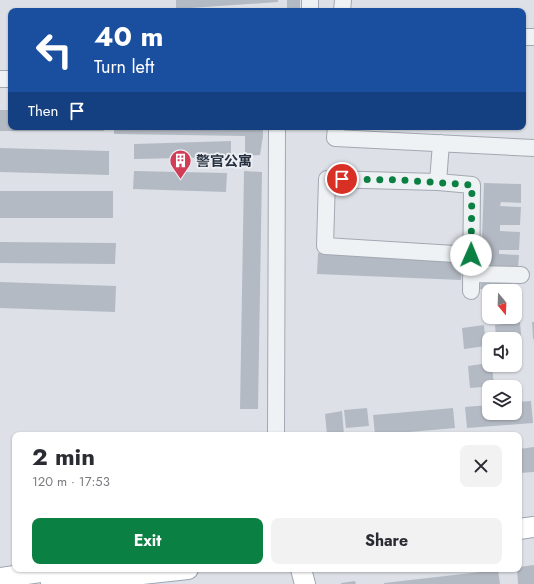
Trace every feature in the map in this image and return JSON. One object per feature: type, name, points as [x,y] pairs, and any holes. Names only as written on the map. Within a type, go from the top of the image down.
[{"type":"main road","points":[[522,516],[534,514]]},
{"type":"main road","points":[[522,529],[534,527]]},
{"type":"main road","points":[[0,578],[41,572]]},
{"type":"main road","points":[[51,584],[161,572]]},
{"type":"main road","points":[[291,572],[293,584]]},
{"type":"main road","points":[[302,572],[305,584]]},
{"type":"street","points":[[276,432],[277,130]]},
{"type":"street","points":[[336,130],[335,138],[534,148]]},
{"type":"street","points":[[438,182],[441,144]]},
{"type":"street","points":[[471,255],[325,246],[327,179],[438,182],[472,185],[471,291]]},
{"type":"street","points":[[471,274],[521,275]]},
{"type":"building","points":[[176,0],[278,0],[278,2],[176,8]]},
{"type":"building","points":[[287,0],[300,0],[300,8],[287,8]]},
{"type":"building","points":[[0,110],[8,110],[8,130],[104,130],[104,131],[0,131]]},
{"type":"building","points":[[114,130],[263,130],[260,155],[245,156],[245,136],[114,134]]},
{"type":"building","points":[[231,141],[231,157],[134,159],[134,144]]},
{"type":"building","points":[[0,148],[109,151],[109,175],[0,172]]},
{"type":"building","name":"警官公寓","points":[[134,171],[227,173],[226,192],[133,189]]},
{"type":"building","points":[[244,171],[262,172],[258,409],[240,409]]},
{"type":"building","points":[[484,183],[521,184],[521,203],[501,202],[500,206],[521,207],[520,225],[500,225],[500,231],[520,232],[519,250],[499,250],[499,254],[519,255],[518,268],[481,267]]},
{"type":"building","points":[[0,191],[113,191],[113,218],[0,218]]},
{"type":"building","points":[[0,242],[116,243],[115,264],[0,263]]},
{"type":"building","points":[[318,253],[462,260],[461,280],[317,274]]},
{"type":"building","points":[[481,279],[512,280],[512,284],[482,284],[482,289],[480,289]]},
{"type":"building","points":[[0,282],[116,286],[115,312],[0,308]]},
{"type":"building","points":[[532,322],[534,322],[534,339],[533,339]]},
{"type":"building","points":[[520,324],[521,332],[496,332],[495,325]]},
{"type":"building","points":[[484,325],[485,332],[482,332],[482,347],[464,349],[462,328]]},
{"type":"building","points":[[482,364],[482,372],[493,372],[493,380],[482,380],[482,387],[470,388],[468,366]]},
{"type":"building","points":[[531,401],[533,423],[467,428],[465,407],[482,406],[482,420],[522,420],[522,402]]},
{"type":"building","points":[[367,408],[369,426],[346,428],[344,410]]},
{"type":"building","points":[[453,408],[455,428],[409,432],[375,432],[373,415]]},
{"type":"building","points":[[342,411],[344,432],[327,432],[325,414]]},
{"type":"building","points":[[534,447],[534,472],[522,473],[522,449]]},
{"type":"building","points":[[534,565],[534,584],[518,584],[517,572],[522,572],[522,567]]},
{"type":"building","points":[[480,572],[498,572],[500,584],[384,584]]},
{"type":"building","points":[[355,581],[356,584],[341,584],[341,583]]},
{"type":"place","name":"警官公寓","points":[[180,180]]},
{"type":"route","points":[[342,179],[400,180],[472,185],[471,255]]}]
